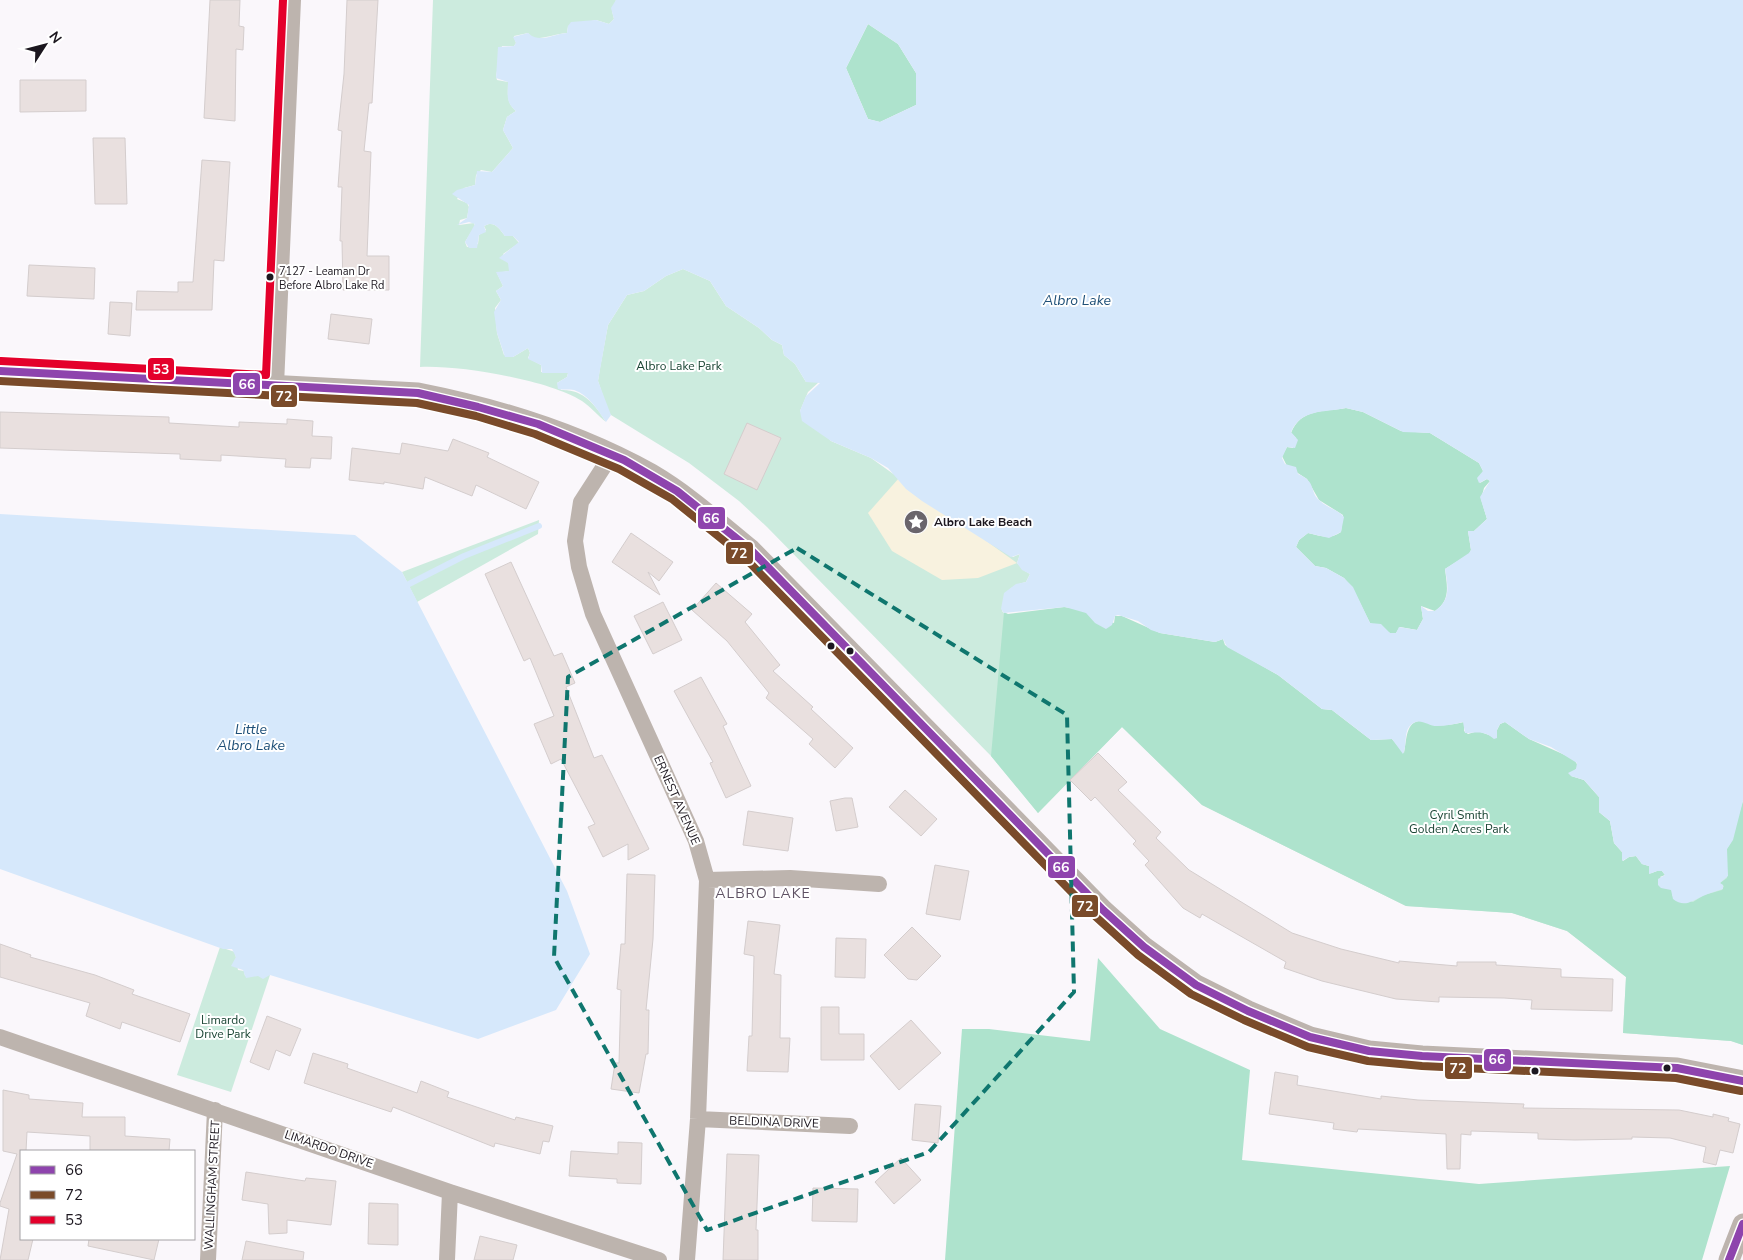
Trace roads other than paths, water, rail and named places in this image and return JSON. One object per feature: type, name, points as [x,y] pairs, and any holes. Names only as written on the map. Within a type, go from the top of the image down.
[{"type":"street","points":[[276,385],[293,0]]},
{"type":"street","points":[[0,370],[418,393],[466,402],[520,418],[612,454],[652,475],[692,502],[751,550],[1103,910],[1144,947],[1196,985],[1248,1011],[1310,1037],[1369,1051],[1422,1056],[1677,1068],[1743,1081]]},
{"type":"street","name":"ERNEST AVENUE","points":[[612,454],[582,502],[575,541],[579,567],[593,614],[696,840],[707,880],[698,1119],[687,1260]]},
{"type":"street","points":[[707,880],[790,878],[879,884]]},
{"type":"street","name":"LIMARDO DRIVE","points":[[0,1037],[450,1192],[659,1260]]},
{"type":"street","name":"WALLINGHAM STREET","points":[[208,1260],[215,1110]]},
{"type":"street","name":"BELDINA DRIVE","points":[[698,1119],[850,1126]]},
{"type":"street","points":[[447,1260],[450,1192]]},
{"type":"street","points":[[1729,1260],[1743,1224]]},
{"type":"water","name":"Albro Lake","points":[[616,0],[1743,0],[1743,801],[1733,840],[1727,849],[1728,876],[1720,883],[1723,885],[1723,889],[1688,903],[1677,902],[1673,899],[1671,890],[1661,888],[1658,885],[1658,879],[1665,875],[1662,871],[1649,874],[1649,866],[1642,864],[1636,856],[1622,861],[1622,852],[1614,843],[1610,821],[1599,812],[1599,797],[1584,780],[1571,776],[1568,773],[1576,769],[1577,763],[1551,747],[1529,739],[1505,722],[1500,724],[1497,730],[1497,738],[1494,739],[1484,733],[1465,733],[1463,722],[1433,726],[1419,721],[1412,724],[1407,730],[1403,754],[1392,739],[1371,740],[1332,710],[1322,709],[1278,675],[1227,647],[1223,639],[1215,642],[1160,633],[1151,630],[1138,621],[1118,615],[1115,616],[1112,625],[1106,629],[1095,623],[1086,613],[1065,607],[1004,613],[1001,609],[1004,593],[1016,584],[1026,582],[1030,574],[1022,570],[1017,563],[1020,554],[1011,557],[922,501],[906,489],[888,468],[871,458],[831,441],[802,421],[800,411],[806,396],[820,383],[806,382],[795,364],[784,355],[782,345],[772,340],[759,328],[726,306],[710,281],[683,269],[666,276],[644,291],[627,295],[608,325],[598,381],[611,415],[606,422],[593,403],[584,395],[574,390],[558,389],[557,383],[567,377],[568,373],[542,373],[541,365],[528,359],[530,353],[528,348],[513,357],[505,357],[497,333],[494,312],[501,300],[496,291],[503,286],[496,272],[509,271],[508,263],[499,258],[519,242],[513,236],[505,236],[493,224],[488,224],[484,226],[486,232],[479,235],[477,248],[469,248],[465,242],[475,224],[469,222],[457,225],[467,218],[469,205],[452,194],[457,190],[475,185],[477,171],[492,172],[513,148],[503,130],[507,117],[516,111],[512,108],[509,101],[508,82],[496,78],[498,47],[514,46],[516,43],[513,37],[528,33],[537,38],[542,38],[567,33],[571,22],[596,20],[609,24],[614,19],[611,8]],"holes":[[[868,24],[898,44],[916,73],[916,105],[880,122],[868,119],[846,68]],[[1346,408],[1363,412],[1403,432],[1430,433],[1479,463],[1483,471],[1477,478],[1479,483],[1487,479],[1490,481],[1480,497],[1487,519],[1474,531],[1468,531],[1471,550],[1445,569],[1447,592],[1444,602],[1435,611],[1428,611],[1421,606],[1423,619],[1417,630],[1399,627],[1396,633],[1390,633],[1381,624],[1370,623],[1353,587],[1344,578],[1326,568],[1315,566],[1296,547],[1299,540],[1308,533],[1329,538],[1341,532],[1344,517],[1316,497],[1310,483],[1298,474],[1296,467],[1285,464],[1282,458],[1287,447],[1295,448],[1298,440],[1291,432],[1296,424],[1307,415]]]},
{"type":"water","name":"Little Albro Lake","points":[[0,514],[355,535],[402,572],[567,891],[590,954],[556,1010],[478,1039],[270,975],[263,979],[258,976],[246,978],[243,970],[231,966],[236,957],[232,949],[223,949],[0,869]]},
{"type":"waterway","points":[[409,584],[464,556],[539,526]]},
{"type":"place","name":"7127 - Leaman Dr Before Albro Lake Rd","points":[[270,277]]},
{"type":"place","name":"Albro Lake Beach","points":[[916,522]]},
{"type":"district","name":"ALBRO LAKE","points":[[763,893]]},
{"type":"park label","name":"Albro Lake Park","points":[[679,366]]},
{"type":"park label","name":"Cyril Smith Golden Acres Park","points":[[1459,822]]},
{"type":"park label","name":"Limardo Drive Park","points":[[223,1027]]}]
